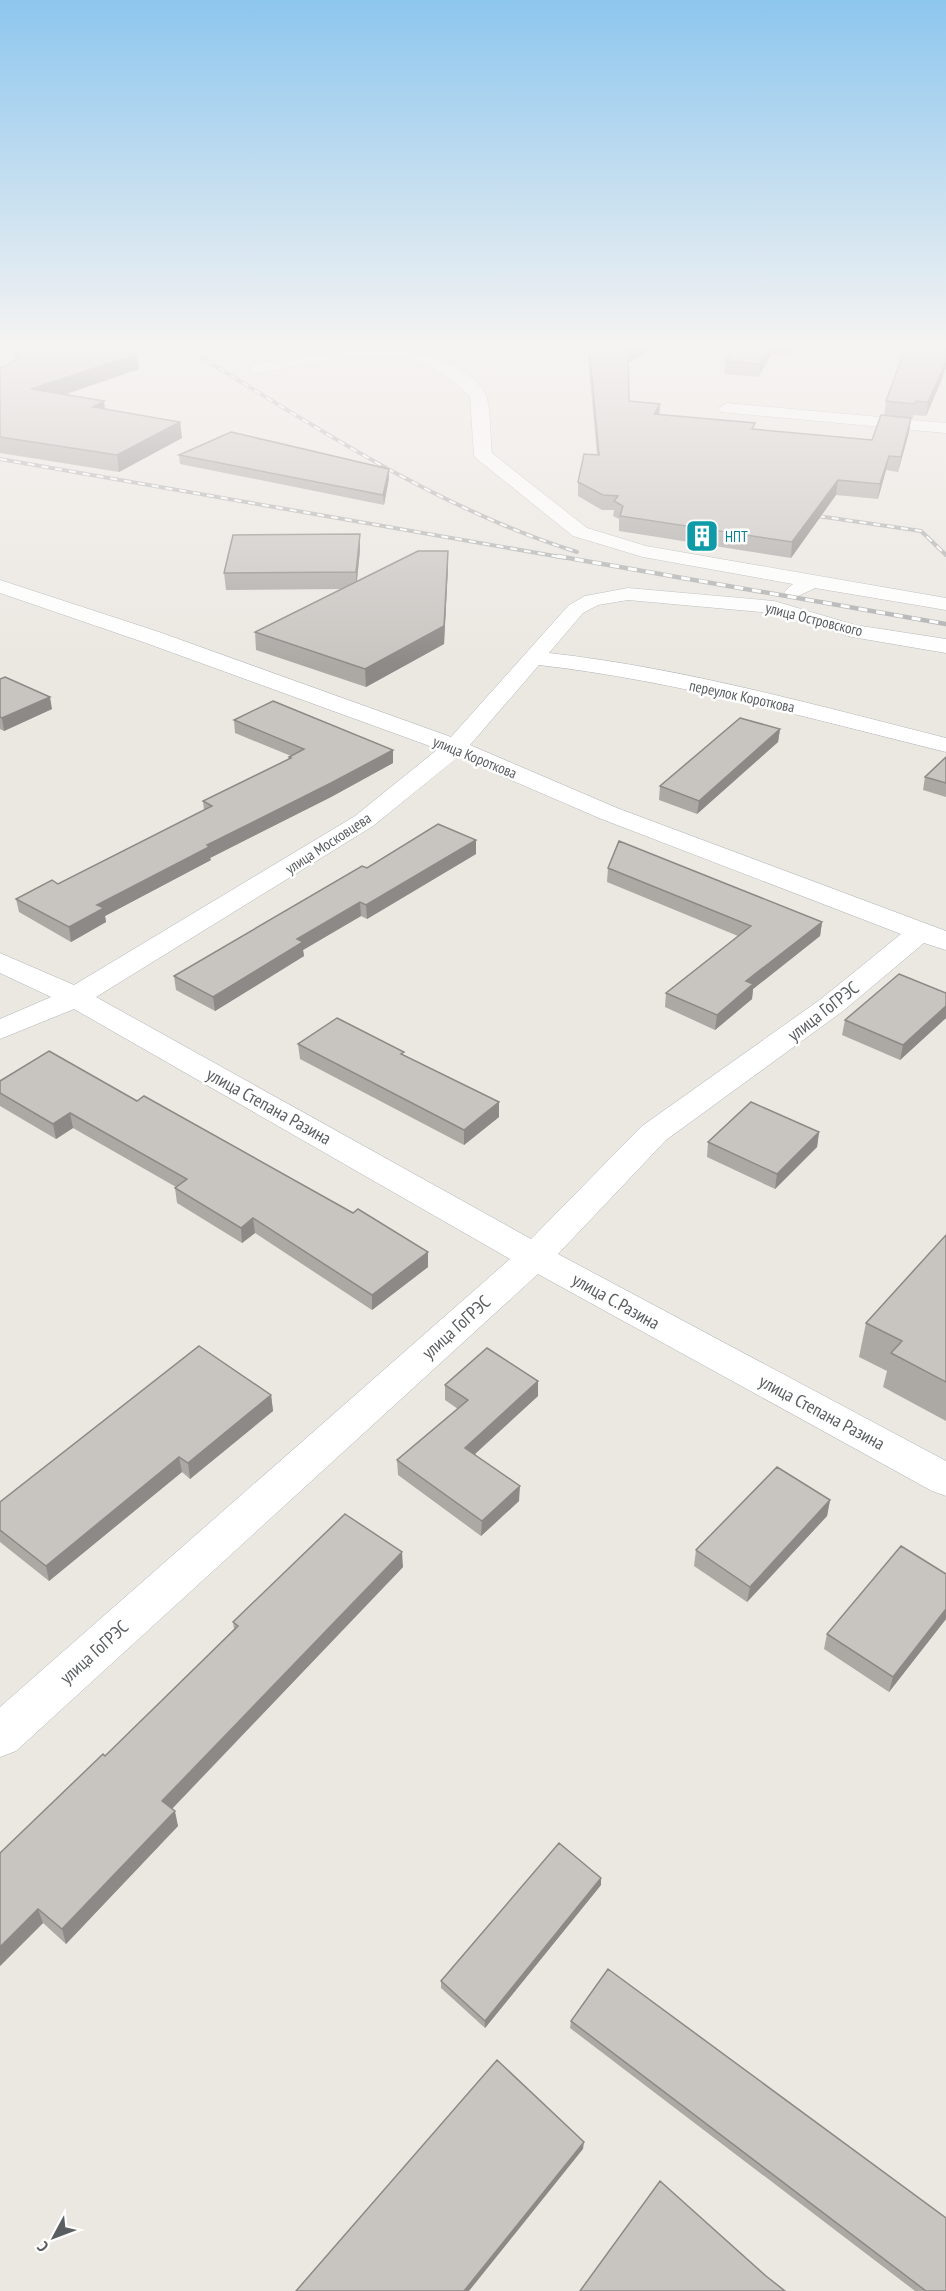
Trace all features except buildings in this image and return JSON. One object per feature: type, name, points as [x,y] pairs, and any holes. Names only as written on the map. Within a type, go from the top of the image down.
[{"type":"street","points":[[483,453],[580,532],[643,551],[946,604]]},
{"type":"street","points":[[774,607],[811,581]]},
{"type":"street","name":"улица Короткова","points":[[0,586],[151,637],[455,747],[608,813],[933,936]]},
{"type":"street","name":"улица Островского","points":[[609,595],[654,595],[774,607],[852,631],[946,646]]},
{"type":"street","name":"улица Московцева","points":[[0,1030],[75,997],[329,844],[400,794],[455,747],[537,657],[576,609],[592,600],[609,595]]},
{"type":"street","name":"переулок Короткова","points":[[537,657],[606,666],[803,709],[946,745]]},
{"type":"street","name":"улица ГоГРЭС","points":[[0,1736],[535,1257],[654,1133],[832,1005],[933,936]]},
{"type":"street","name":"улица Степана Разина","points":[[0,962],[75,997],[535,1257]]},
{"type":"street","name":"улица С.Разина","points":[[535,1257],[698,1345]]},
{"type":"street","name":"улица Степана Разина","points":[[698,1345],[946,1480]]},
{"type":"railway","points":[[360,453],[474,512],[525,534],[577,552]]},
{"type":"railway","points":[[0,459],[566,558]]},
{"type":"railway","points":[[804,514],[921,531],[946,555]]},
{"type":"railway","points":[[557,556],[946,624]]},
{"type":"place","name":"НПТ","points":[[702,536]]}]
